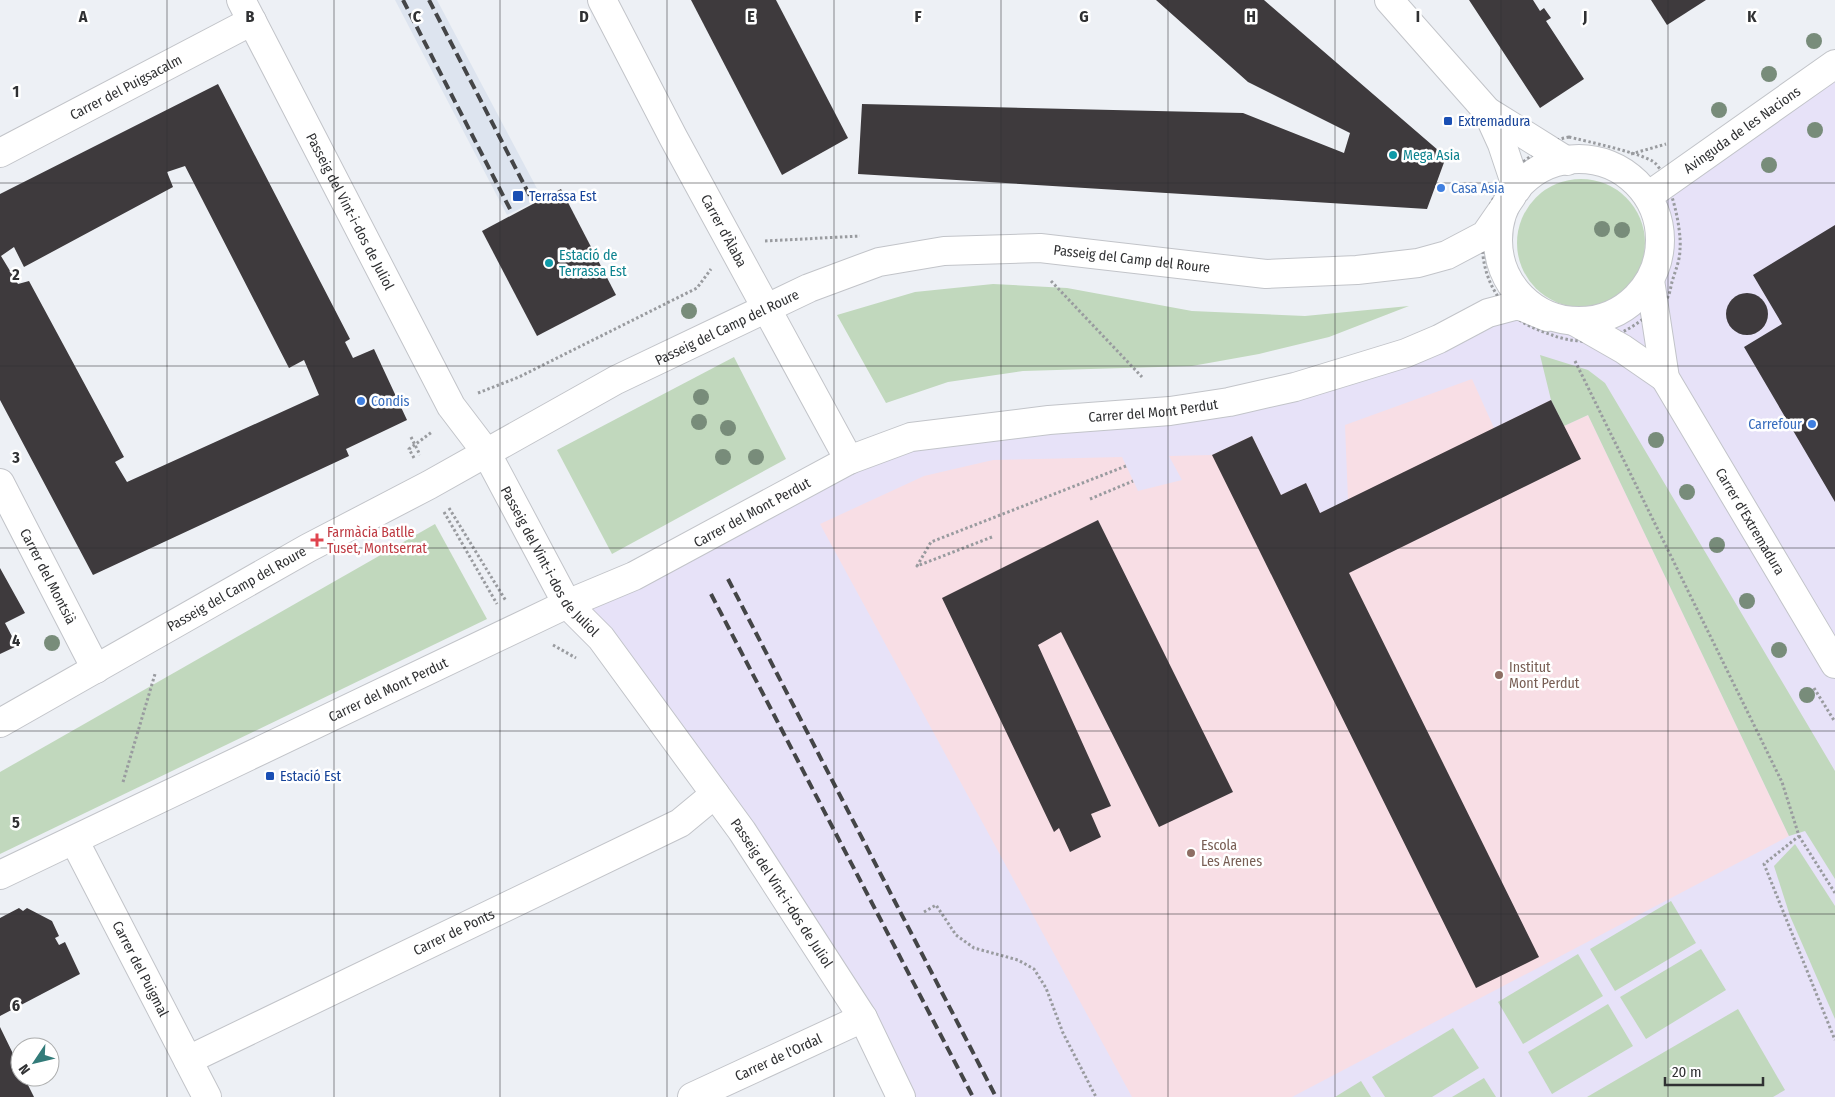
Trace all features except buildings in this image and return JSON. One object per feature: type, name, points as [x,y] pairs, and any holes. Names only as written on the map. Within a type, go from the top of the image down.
[{"type":"street","name":"Carrer d'Àlaba","points":[[602,0],[642,79],[849,460]]},
{"type":"street","points":[[1388,0],[1487,110],[1544,147],[1568,160]]},
{"type":"street","name":"Carrer del Puigsacalm","points":[[0,153],[246,10]]},
{"type":"street","name":"Passeig del Vint-i-dos de Juliol","points":[[246,10],[451,406],[486,452],[568,604],[601,638],[742,831],[863,1018],[901,1097]]},
{"type":"street","name":"Avinguda de les Nacions","points":[[1657,189],[1835,64]]},
{"type":"street","points":[[1487,110],[1502,144],[1513,186],[1499,228],[1500,256],[1505,277],[1522,298],[1547,317],[1574,321],[1606,317],[1631,303],[1650,280],[1660,245],[1657,189],[1631,178],[1611,165],[1580,158],[1552,163],[1513,186]]},
{"type":"street","name":"Passeig del Camp del Roure","points":[[0,723],[308,548],[434,482],[616,380],[809,288],[879,262],[944,250],[1040,248],[1266,274],[1357,270],[1418,263],[1447,255],[1485,235],[1513,186]]},
{"type":"street","name":"Carrer d'Extremadura","points":[[1650,280],[1656,309],[1665,378],[1835,664]]},
{"type":"street","name":"Carrer del Mont Perdut","points":[[0,875],[568,604],[634,576],[849,460],[911,437],[1049,420],[1170,411],[1229,402],[1295,387],[1406,353],[1439,339],[1488,313],[1518,305],[1547,317]]},
{"type":"street","name":"Carrer d'Extremadura","points":[[1574,321],[1604,338],[1665,378]]},
{"type":"street","name":"Carrer del Montsià","points":[[0,483],[96,669]]},
{"type":"street","name":"Carrer de Ponts","points":[[188,1060],[680,823],[715,794]]},
{"type":"street","name":"Carrer del Puigmal","points":[[74,840],[207,1097]]},
{"type":"street","name":"Carrer de l'Ordal","points":[[692,1097],[863,1018]]},
{"type":"path","points":[[1569,137],[1607,145],[1655,162],[1657,189],[1678,220],[1681,246],[1679,261],[1668,298],[1641,322],[1613,337],[1587,341],[1563,340],[1540,331],[1515,317],[1490,286],[1484,264],[1481,237],[1493,199],[1513,186],[1544,147],[1557,139],[1569,137]]},
{"type":"path","points":[[737,254],[765,241],[859,234],[862,240]]},
{"type":"path","points":[[1050,280],[1142,377]]},
{"type":"path","points":[[1575,361],[1782,782],[1799,836],[1835,893]]},
{"type":"path","points":[[410,437],[434,482],[522,627],[577,659]]},
{"type":"path","points":[[992,537],[917,566],[931,542],[1126,466]]},
{"type":"path","points":[[1090,499],[1133,481]]},
{"type":"path","points":[[121,788],[155,674]]},
{"type":"path","points":[[1799,836],[1764,864],[1835,1040]]},
{"type":"path","points":[[924,912],[936,905],[956,935],[974,948],[1018,960],[1034,969],[1046,988],[1063,1033],[1096,1097]]},
{"type":"shaded area","points":[[395,0],[437,0],[542,198],[507,215]]},
{"type":"shaded area","points":[[1835,61],[1835,1097],[901,1097],[579,600],[787,493],[970,424],[1235,404],[1485,313],[1547,319],[1579,325],[1608,320],[1631,303],[1653,277],[1658,240],[1657,198]]},
{"type":"shaded area","points":[[1472,379],[1494,428],[1551,400],[1564,426],[1588,415],[1789,836],[1292,1097],[1132,1097],[820,524],[924,476],[993,460],[1122,457],[1138,491],[1182,480],[1169,456],[1212,455],[1252,436],[1281,495],[1306,483],[1320,513],[1348,500],[1345,425]]},
{"type":"green space","points":[[1581,179],[1594,180],[1606,184],[1617,189],[1627,197],[1635,207],[1640,218],[1644,230],[1644,256],[1640,268],[1635,279],[1627,289],[1617,297],[1606,302],[1594,306],[1581,307],[1568,306],[1556,302],[1545,297],[1535,289],[1527,279],[1522,268],[1518,256],[1517,243],[1518,230],[1522,218],[1527,207],[1535,197],[1545,189],[1556,184],[1568,180]]},
{"type":"green space","points":[[993,284],[1067,288],[1192,311],[1305,316],[1409,306],[1329,337],[1259,354],[1192,366],[1023,371],[948,382],[886,403],[837,315],[915,292]]},
{"type":"green space","points":[[1540,355],[1588,370],[1605,383],[1835,771],[1835,879],[1805,831],[1789,836],[1588,415],[1564,426],[1551,400]]},
{"type":"green space","points":[[734,357],[786,459],[612,554],[557,450]]},
{"type":"green space","points":[[435,524],[487,619],[0,854],[0,772]]},
{"type":"green space","points":[[1795,844],[1835,906],[1835,1019],[1790,916],[1774,866]]},
{"type":"green space","points":[[1671,901],[1696,943],[1615,991],[1590,949]]},
{"type":"green space","points":[[1701,949],[1726,990],[1646,1039],[1620,997]]},
{"type":"green space","points":[[1578,954],[1603,996],[1523,1044],[1498,1002]]},
{"type":"green space","points":[[1608,1004],[1633,1046],[1552,1094],[1528,1052]]},
{"type":"green space","points":[[1738,1009],[1785,1090],[1773,1097],[1587,1097]]},
{"type":"green space","points":[[1453,1028],[1479,1068],[1432,1097],[1385,1097],[1372,1077]]},
{"type":"green space","points":[[1484,1078],[1496,1097],[1452,1097]]},
{"type":"green space","points":[[1361,1081],[1371,1097],[1335,1097]]},
{"type":"railway","points":[[403,0],[511,211]]},
{"type":"railway","points":[[429,0],[533,202]]},
{"type":"railway","points":[[728,579],[996,1097]]},
{"type":"railway","points":[[711,594],[973,1097]]},
{"type":"place","name":"Extremadura","points":[[1448,121]]},
{"type":"place","name":"Mega Asia","points":[[1393,155]]},
{"type":"place","name":"Casa Asia","points":[[1441,188]]},
{"type":"place","name":"Terrassa Est","points":[[518,196]]},
{"type":"place","name":"Estació de Terrassa Est","points":[[549,263]]},
{"type":"place","name":"Condis","points":[[361,401]]},
{"type":"place","name":"Carrefour","points":[[1812,424]]},
{"type":"place","name":"Farmàcia Batlle Tuset, Montserrat","points":[[317,540]]},
{"type":"place","name":"Institut Mont Perdut","points":[[1499,675]]},
{"type":"place","name":"Estació Est","points":[[270,776]]},
{"type":"place","name":"Escola Les Arenes","points":[[1191,853]]}]
